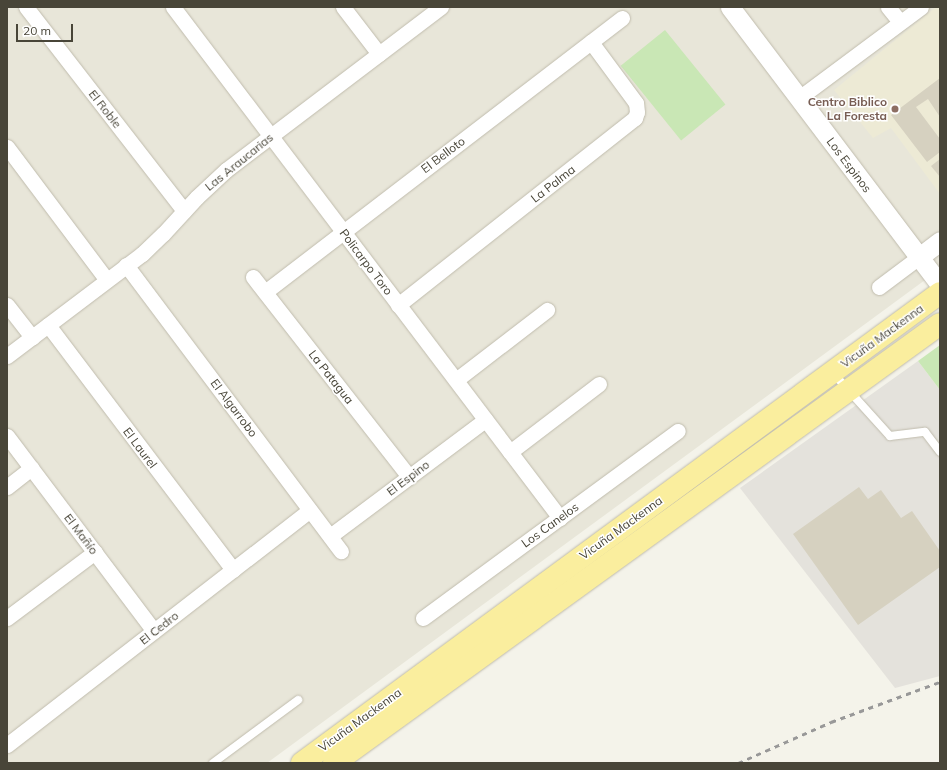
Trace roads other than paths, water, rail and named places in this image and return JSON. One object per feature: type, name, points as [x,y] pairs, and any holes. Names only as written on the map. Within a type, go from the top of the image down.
[{"type":"main road","name":"Vicuña Mackenna","points":[[302,763],[940,294]]},
{"type":"main road","name":"Vicuña Mackenna","points":[[334,763],[940,324]]},
{"type":"street","name":"El Roble","points":[[26,7],[184,211]]},
{"type":"street","name":"Policarpo Toro","points":[[173,7],[560,518]]},
{"type":"street","points":[[343,7],[379,54]]},
{"type":"street","name":"Las Araucarias","points":[[7,356],[107,280],[163,234],[226,170],[441,7]]},
{"type":"street","name":"Los Espinos","points":[[730,7],[940,285]]},
{"type":"street","points":[[888,7],[900,22]]},
{"type":"street","points":[[799,98],[921,7]]},
{"type":"street","name":"El Belloto","points":[[265,292],[622,18]]},
{"type":"street","name":"La Palma","points":[[398,304],[635,118],[637,112],[636,103],[591,42]]},
{"type":"street","points":[[7,147],[107,280]]},
{"type":"street","points":[[879,287],[940,242]]},
{"type":"street","name":"El Algarrobo","points":[[126,265],[341,551]]},
{"type":"street","name":"La Patagua","points":[[253,277],[409,477]]},
{"type":"street","points":[[7,305],[32,337]]},
{"type":"street","points":[[456,380],[547,310]]},
{"type":"street","name":"El Laurel","points":[[48,325],[232,570]]},
{"type":"street","points":[[510,452],[599,384]]},
{"type":"street","name":"El Espino","points":[[330,536],[485,420]]},
{"type":"street","name":"Los Canelos","points":[[423,618],[678,431]]},
{"type":"street","name":"El Mañío","points":[[7,436],[154,631]]},
{"type":"street","points":[[7,487],[31,468]]},
{"type":"street","name":"El Cedro","points":[[7,745],[310,510]]},
{"type":"street","points":[[7,618],[95,552]]},
{"type":"lane","points":[[833,373],[890,436],[925,432],[940,452]]},
{"type":"lane","points":[[213,763],[298,700]]},
{"type":"railway","points":[[738,763],[831,722],[940,682]]},
{"type":"place","name":"Centro Biblico La Foresta","points":[[895,109]]}]
